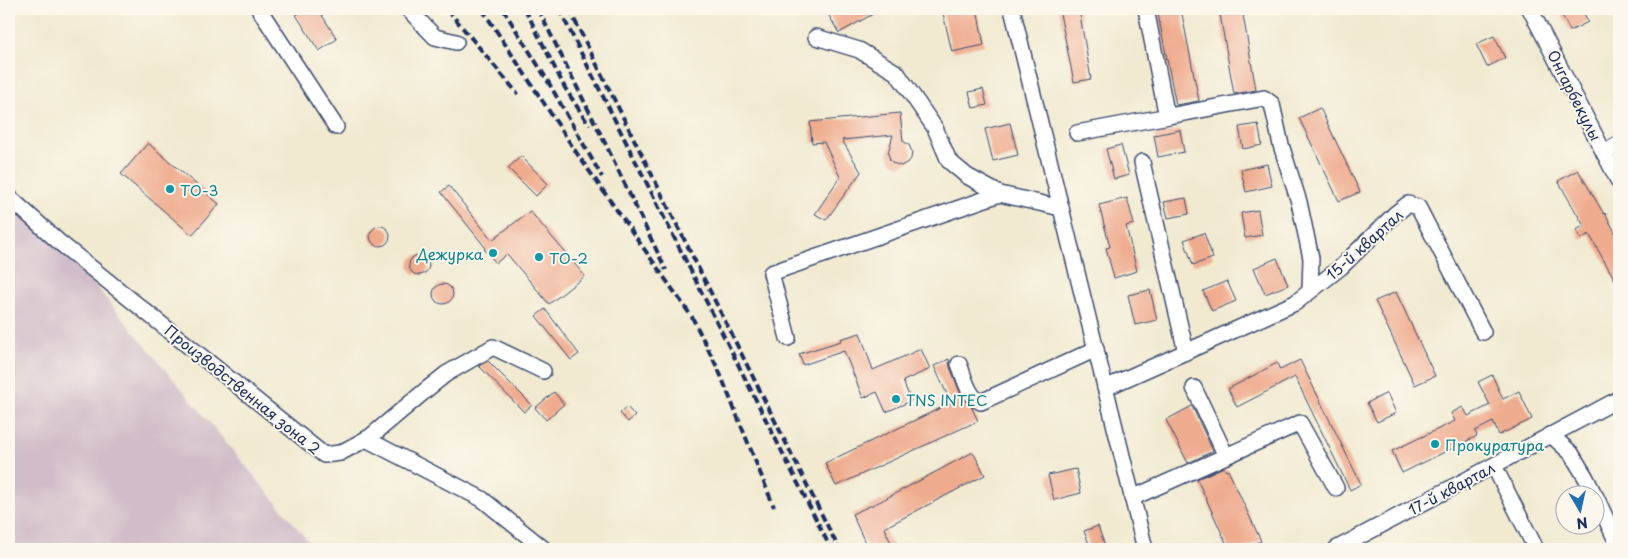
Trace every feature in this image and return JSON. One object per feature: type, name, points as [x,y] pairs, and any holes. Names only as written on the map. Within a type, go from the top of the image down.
[{"type":"street","points":[[259,9],[336,127]]},
{"type":"street","points":[[408,9],[435,37],[456,42]]},
{"type":"street","points":[[1012,9],[1145,549]]},
{"type":"street","points":[[1146,9],[1165,108],[1169,116]]},
{"type":"street","name":"Онгарбекулы","points":[[1530,9],[1619,182]]},
{"type":"street","points":[[816,37],[859,50],[896,73],[935,128],[948,161],[967,176],[1000,194],[1061,208]]},
{"type":"street","points":[[1077,133],[1264,98],[1272,104],[1281,145],[1299,202],[1312,258],[1310,291]]},
{"type":"street","points":[[1604,153],[1619,144]]},
{"type":"street","points":[[1142,162],[1186,352]]},
{"type":"street","points":[[788,338],[771,273],[1000,194]]},
{"type":"street","name":"Производственная зона 2","points":[[9,197],[67,248],[324,455],[340,453],[366,439],[446,374],[493,347],[543,371]]},
{"type":"street","name":"15-й квартал","points":[[1105,388],[1295,303],[1341,267],[1394,214],[1408,204],[1418,207],[1483,332]]},
{"type":"street","points":[[959,364],[971,394],[980,402],[1096,349]]},
{"type":"street","points":[[1194,388],[1226,456]]},
{"type":"street","name":"17-й квартал","points":[[1336,549],[1619,399]]},
{"type":"street","points":[[1132,498],[1300,423],[1336,488]]},
{"type":"street","points":[[1551,435],[1571,453],[1590,486]]},
{"type":"street","points":[[366,439],[482,500],[544,549]]},
{"type":"street","points":[[1494,466],[1536,549]]},
{"type":"street","points":[[1606,519],[1619,547]]},
{"type":"shaded area","points":[[9,182],[315,549],[9,549]]},
{"type":"building","points":[[307,9],[318,9],[337,39],[319,51],[296,15]]},
{"type":"building","points":[[825,9],[882,9],[839,33]]},
{"type":"building","points":[[942,9],[977,9],[984,45],[952,52]]},
{"type":"building","points":[[1059,9],[1079,9],[1091,79],[1074,82]]},
{"type":"building","points":[[1157,9],[1181,9],[1199,101],[1176,105]]},
{"type":"building","points":[[1219,9],[1242,9],[1256,90],[1234,94]]},
{"type":"building","points":[[1559,9],[1582,9],[1588,22],[1570,31]]},
{"type":"building","points":[[1494,36],[1505,58],[1487,67],[1476,44]]},
{"type":"building","points":[[983,89],[987,105],[973,108],[969,92]]},
{"type":"building","points":[[1320,108],[1360,192],[1339,201],[1299,118]]},
{"type":"building","points":[[900,113],[903,141],[909,145],[912,152],[911,159],[901,166],[890,160],[888,153],[893,135],[842,140],[861,172],[826,220],[815,214],[840,177],[824,142],[812,143],[810,122]]},
{"type":"building","points":[[1010,123],[1018,155],[993,161],[985,129]]},
{"type":"building","points":[[1258,124],[1262,145],[1243,149],[1239,127]]},
{"type":"building","points":[[1180,130],[1184,152],[1158,157],[1154,135]]},
{"type":"building","name":"ТО-3","points":[[148,143],[219,204],[192,235],[121,174]]},
{"type":"building","points":[[1121,145],[1129,175],[1114,179],[1106,149]]},
{"type":"building","points":[[521,156],[548,184],[536,196],[508,168]]},
{"type":"building","points":[[1267,164],[1272,186],[1246,192],[1241,170]]},
{"type":"building","points":[[1578,170],[1605,213],[1619,240],[1619,287],[1589,234],[1581,239],[1576,230],[1584,226],[1558,181]]},
{"type":"building","name":"ТО-2","points":[[449,186],[492,240],[530,211],[585,276],[549,304],[507,254],[496,263],[484,249],[485,247],[441,192]]},
{"type":"building","points":[[1127,198],[1134,224],[1126,226],[1137,271],[1114,278],[1106,248],[1110,247],[1099,205]]},
{"type":"building","points":[[1186,198],[1189,214],[1168,218],[1164,202]]},
{"type":"building","points":[[1258,210],[1262,235],[1245,238],[1241,213]]},
{"type":"building","points":[[376,226],[384,226],[390,232],[390,240],[384,246],[376,246],[370,240],[370,232]]},
{"type":"building","points":[[1204,233],[1213,258],[1193,265],[1184,240]]},
{"type":"building","points":[[419,255],[426,258],[429,265],[426,272],[419,275],[412,272],[409,265],[412,258]]},
{"type":"building","points":[[1277,258],[1288,285],[1265,294],[1254,268]]},
{"type":"building","points":[[1227,281],[1236,301],[1212,311],[1203,291]]},
{"type":"building","points":[[439,284],[447,284],[453,290],[453,298],[447,304],[439,304],[433,298],[433,290]]},
{"type":"building","points":[[1150,290],[1157,320],[1135,325],[1128,295]]},
{"type":"building","points":[[1396,292],[1435,376],[1415,385],[1375,301]]},
{"type":"building","points":[[545,309],[579,354],[571,360],[536,316]]},
{"type":"building","points":[[860,333],[873,370],[921,349],[930,369],[903,381],[911,401],[886,412],[877,392],[863,398],[844,351],[803,365],[799,354]]},
{"type":"building","points":[[949,359],[950,367],[959,390],[965,401],[972,408],[978,421],[836,486],[825,463],[951,403],[934,366]]},
{"type":"building","points":[[1300,360],[1361,484],[1350,490],[1295,377],[1237,407],[1228,389],[1277,363],[1280,370]]},
{"type":"building","points":[[488,361],[532,405],[524,412],[479,366]]},
{"type":"building","points":[[1492,375],[1503,399],[1519,391],[1532,419],[1499,435],[1493,422],[1475,431],[1477,436],[1402,473],[1392,451],[1455,421],[1451,413],[1463,407],[1468,416],[1490,405],[1478,382]]},
{"type":"building","points":[[554,392],[564,404],[546,420],[535,408]]},
{"type":"building","points":[[1387,393],[1396,413],[1377,422],[1367,403]]},
{"type":"building","points":[[1192,406],[1213,451],[1188,463],[1166,420]]},
{"type":"building","points":[[627,407],[635,416],[628,422],[620,413]]},
{"type":"building","points":[[973,452],[985,475],[884,528],[894,549],[868,549],[852,514],[881,501]]},
{"type":"building","points":[[1224,467],[1226,471],[1228,470],[1261,541],[1242,549],[1229,549],[1197,479]]},
{"type":"building","points":[[1076,469],[1081,493],[1054,500],[1048,475]]},
{"type":"building","points":[[1098,526],[1106,549],[1091,549],[1084,531]]},
{"type":"railway","points":[[447,9],[518,94]]},
{"type":"railway","points":[[482,9],[578,155],[692,317],[719,371],[774,507]]},
{"type":"railway","points":[[503,9],[546,78],[602,177]]},
{"type":"railway","points":[[525,9],[565,88],[589,125]]},
{"type":"railway","points":[[538,9],[666,270]]},
{"type":"railway","points":[[559,9],[831,549]]},
{"type":"railway","points":[[569,9],[839,549]]},
{"type":"place","name":"ТО-3","points":[[170,189]]},
{"type":"place","name":"Дежурка","points":[[493,253]]},
{"type":"place","name":"ТО-2","points":[[539,257]]},
{"type":"place","name":"TNS INTEC","points":[[896,399]]},
{"type":"place","name":"Прокуратура","points":[[1435,444]]}]
